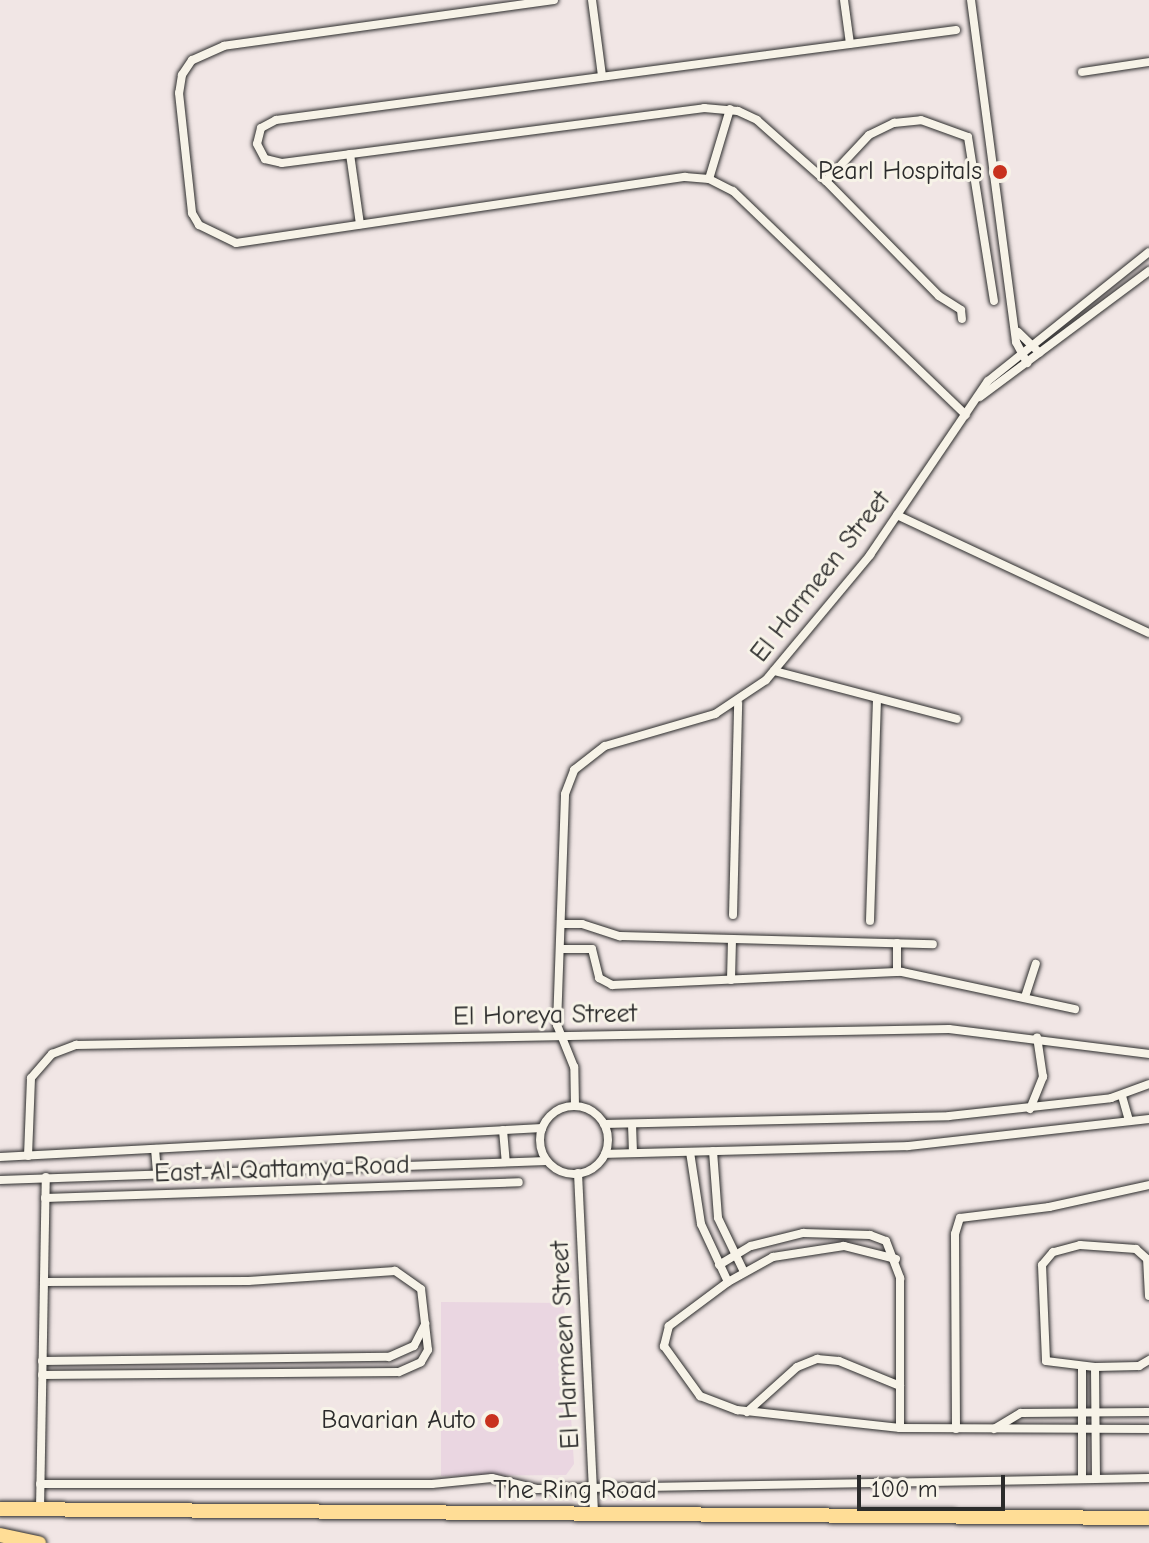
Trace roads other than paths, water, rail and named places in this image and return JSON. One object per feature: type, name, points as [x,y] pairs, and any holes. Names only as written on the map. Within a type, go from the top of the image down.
[{"type":"highway","name":"The Ring Road","points":[[0,1509],[1149,1518]]},
{"type":"highway","points":[[0,1535],[39,1543]]},
{"type":"street","points":[[554,0],[224,46],[192,60],[182,75],[179,93],[192,213],[199,225],[236,243],[685,177],[709,179],[733,191],[966,415]]},
{"type":"street","points":[[592,0],[602,76]]},
{"type":"street","points":[[844,0],[850,44]]},
{"type":"street","points":[[971,0],[994,187],[1019,352],[1027,363]]},
{"type":"street","points":[[956,30],[276,120],[257,136],[260,152],[273,162],[730,109],[757,120],[826,181],[939,296],[961,310],[962,319]]},
{"type":"street","points":[[1082,72],[1149,62]]},
{"type":"street","points":[[709,179],[730,109]]},
{"type":"street","points":[[826,181],[869,135],[894,123],[921,120],[970,138],[983,207],[994,301]]},
{"type":"street","points":[[350,154],[360,224]]},
{"type":"street","points":[[980,188],[994,187]]},
{"type":"street","points":[[983,207],[997,205]]},
{"type":"street","name":"El Harmeen Street","points":[[575,1106],[574,1067],[559,1035],[565,794],[574,770],[605,746],[667,731],[738,703],[774,671],[897,515],[988,381],[1019,352],[1149,252]]},
{"type":"street","name":"El Harmeen Street","points":[[980,397],[1149,271]]},
{"type":"street","points":[[1018,332],[1032,342],[1040,353]]},
{"type":"street","points":[[897,515],[1149,633]]},
{"type":"street","points":[[774,671],[957,719]]},
{"type":"street","points":[[870,921],[877,699]]},
{"type":"street","points":[[733,915],[738,703]]},
{"type":"street","points":[[561,924],[620,936],[933,944]]},
{"type":"street","points":[[731,980],[732,939]]},
{"type":"street","points":[[897,943],[897,972]]},
{"type":"street","points":[[561,949],[592,949],[599,978],[608,985],[897,972],[1075,1009]]},
{"type":"street","points":[[1025,997],[1036,964]]},
{"type":"street","name":"El Horeya Street","points":[[28,1156],[29,1086],[45,1059],[68,1047],[949,1029],[1037,1037],[1149,1054]]},
{"type":"street","points":[[1030,1109],[1043,1077],[1037,1037]]},
{"type":"street","points":[[604,1124],[908,1118],[1030,1109],[1122,1096],[1149,1084]]},
{"type":"street","points":[[1122,1096],[1129,1120]]},
{"type":"street","points":[[575,1106],[592,1111],[604,1124],[605,1154],[594,1167],[578,1173],[561,1171],[547,1161],[540,1145],[542,1128],[555,1112],[575,1106]]},
{"type":"street","points":[[605,1154],[950,1143],[1149,1119]]},
{"type":"street","points":[[632,1124],[633,1153]]},
{"type":"street","points":[[0,1157],[542,1128]]},
{"type":"street","points":[[503,1130],[506,1162]]},
{"type":"street","points":[[155,1149],[157,1174]]},
{"type":"street","points":[[713,1151],[716,1207],[744,1272]]},
{"type":"street","points":[[690,1152],[698,1211],[728,1282]]},
{"type":"street","points":[[0,1180],[547,1161]]},
{"type":"street","name":"El Harmeen Street","points":[[578,1173],[594,1514]]},
{"type":"street","points":[[40,1509],[46,1177]]},
{"type":"street","name":"East Al Qattamya Road","points":[[45,1198],[519,1182]]},
{"type":"street","points":[[956,1429],[955,1234],[960,1218],[1049,1207],[1149,1185]]},
{"type":"street","points":[[719,1265],[734,1254],[785,1236],[822,1232],[876,1236],[890,1246],[896,1259],[900,1428]]},
{"type":"street","points":[[822,1232],[822,1246]]},
{"type":"street","points":[[1149,1296],[1147,1259],[1136,1249],[1080,1245],[1046,1258],[1043,1356],[1051,1364],[1139,1366],[1149,1360]]},
{"type":"street","points":[[896,1259],[865,1249],[822,1246],[781,1254],[728,1282],[669,1326],[663,1343],[706,1402],[747,1412],[900,1428],[1149,1429]]},
{"type":"street","points":[[42,1375],[375,1373],[404,1371],[421,1362],[428,1350],[421,1289],[395,1271],[248,1281],[44,1282]]},
{"type":"street","points":[[42,1361],[375,1358],[409,1350],[425,1323]]},
{"type":"street","points":[[375,1358],[375,1373]]},
{"type":"street","points":[[241,1359],[241,1374]]},
{"type":"street","points":[[747,1412],[797,1367],[817,1359],[839,1361],[900,1386]]},
{"type":"street","points":[[126,1360],[126,1374]]},
{"type":"street","points":[[1082,1367],[1082,1478]]},
{"type":"street","points":[[1095,1367],[1096,1478]]},
{"type":"street","points":[[994,1429],[1017,1413],[1149,1412]]},
{"type":"street","points":[[40,1484],[432,1484],[492,1478],[531,1488],[1149,1478]]},
{"type":"place","name":"Pearl Hospitals","points":[[1000,172]]},
{"type":"place","name":"Bavarian Auto","points":[[492,1421]]}]
